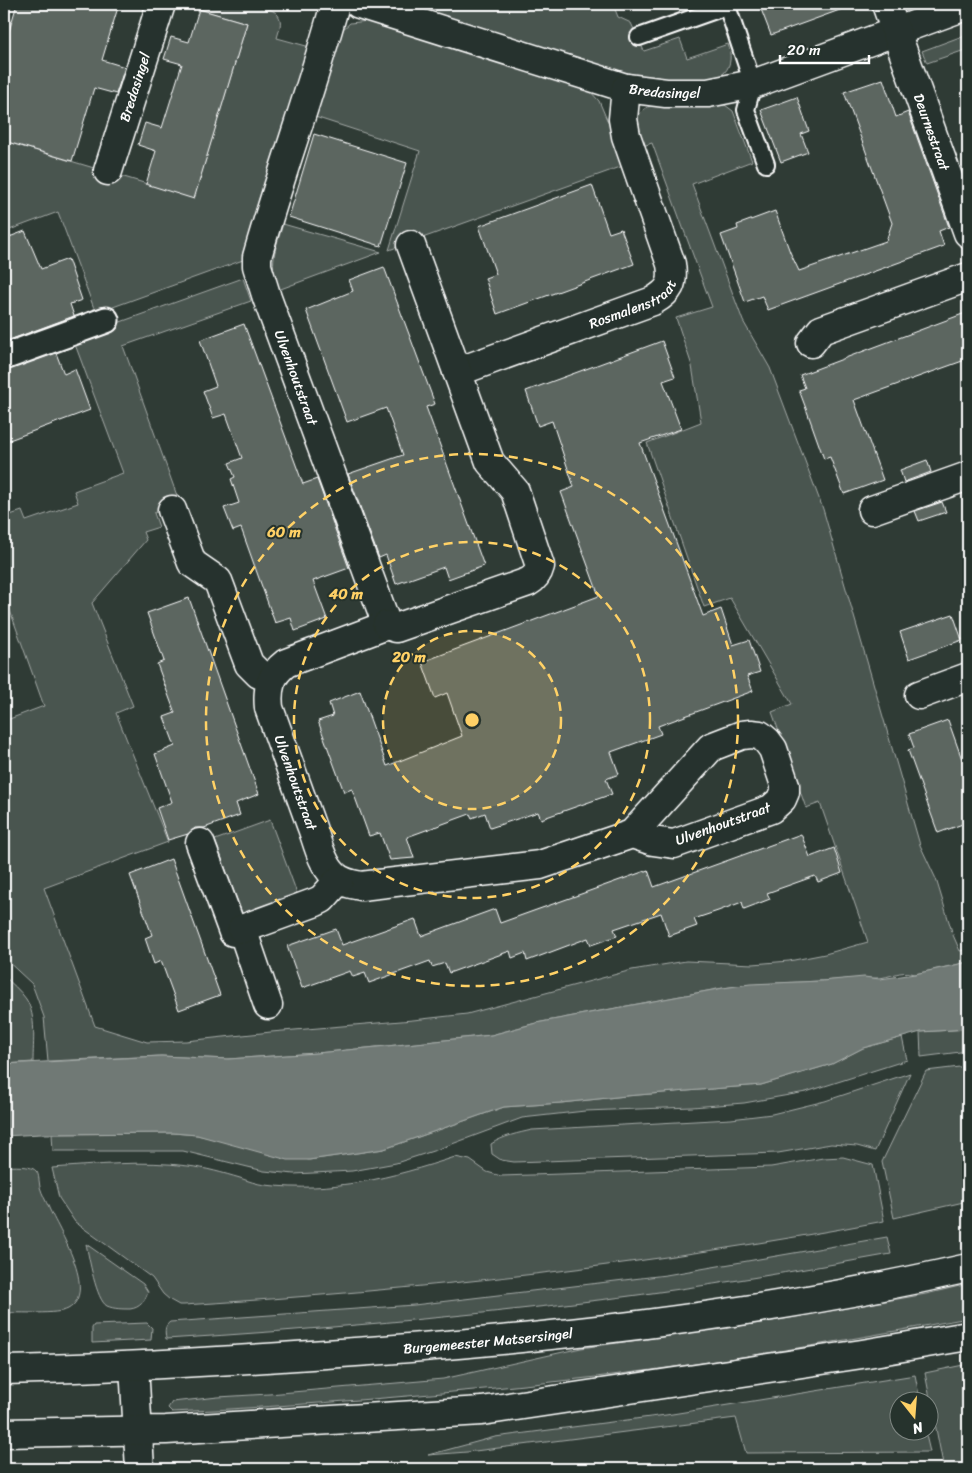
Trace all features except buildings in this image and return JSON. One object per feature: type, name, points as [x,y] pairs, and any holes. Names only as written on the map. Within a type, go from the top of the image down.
[{"type":"street","name":"Bredasingel","points":[[108,171],[161,4]]},
{"type":"street","name":"Ulvenhoutstraat","points":[[334,4],[324,46],[274,198],[257,266],[387,625]]},
{"type":"street","name":"Bredasingel","points":[[358,4],[626,88],[666,93],[708,92],[753,84],[968,5]]},
{"type":"street","name":"Deurnestraat","points":[[886,4],[968,233]]},
{"type":"street","name":"Rosmalenstraat","points":[[457,372],[653,301],[664,294],[671,285],[673,274],[671,264],[635,165],[624,127],[626,88]]},
{"type":"street","points":[[172,510],[192,564],[218,581],[249,664],[259,674],[272,679],[277,670],[286,662],[295,658],[387,625],[396,628],[528,582],[534,578],[539,572],[539,559],[515,491],[490,462],[411,245]]},
{"type":"street","points":[[811,343],[821,330],[968,277]]},
{"type":"street","points":[[4,357],[106,320]]},
{"type":"street","points":[[872,510],[968,476]]},
{"type":"street","points":[[918,695],[968,677]]},
{"type":"street","name":"Ulvenhoutstraat","points":[[272,679],[268,693],[269,708],[323,858],[339,880],[361,886],[540,866],[632,834],[710,747],[742,735],[760,735],[767,740],[785,785],[782,799],[771,809],[674,844],[653,841],[632,834]]},
{"type":"street","points":[[200,843],[233,932],[316,902],[322,899],[339,880]]},
{"type":"street","points":[[242,929],[268,1005]]},
{"type":"street","name":"Burgemeester Matsersingel","points":[[4,1370],[134,1366],[428,1348],[551,1335],[710,1315],[851,1293],[968,1268]]},
{"type":"street","points":[[4,1433],[138,1431],[482,1411],[862,1354],[968,1336]]},
{"type":"street","points":[[134,1366],[140,1469]]},
{"type":"lane","points":[[639,37],[727,6],[753,84],[746,110],[766,164]]},
{"type":"shaded area","points":[[181,4],[233,4],[272,10],[278,15],[280,20],[277,38],[310,47],[251,242],[243,260],[113,307],[105,316],[98,319],[58,212],[4,232],[4,141],[194,198],[247,23]]},
{"type":"shaded area","points":[[396,4],[613,4],[618,17],[631,23],[644,51],[680,39],[687,58],[728,44],[730,63],[724,73],[705,80],[659,79],[632,75]]},
{"type":"shaded area","points":[[368,21],[589,90],[599,101],[626,165],[389,250],[420,151],[315,117],[342,30],[350,23]]},
{"type":"shaded area","points":[[968,34],[968,49],[927,63],[922,51]]},
{"type":"shaded area","points":[[653,105],[725,105],[733,111],[752,161],[692,184],[743,321],[770,368],[823,509],[920,845],[936,879],[953,935],[960,951],[968,949],[968,962],[915,974],[900,973],[882,978],[759,984],[723,988],[536,1023],[491,1035],[426,1042],[317,1053],[228,1059],[161,1056],[48,1061],[44,1017],[32,984],[4,958],[4,721],[44,706],[4,594],[4,517],[22,511],[26,521],[78,503],[74,491],[123,473],[73,339],[243,278],[251,301],[123,346],[180,504],[154,513],[159,527],[143,532],[146,540],[92,603],[133,706],[116,713],[168,842],[44,888],[95,1026],[147,1042],[186,1041],[413,1020],[467,1014],[632,970],[686,961],[753,964],[789,961],[825,954],[868,942],[820,803],[806,808],[772,712],[792,704],[730,598],[704,607],[647,443],[701,422],[692,366],[676,318],[712,307],[652,143],[643,146],[639,133],[638,117],[646,108]]},
{"type":"shaded area","points":[[283,224],[381,252],[278,290],[274,272],[274,256]]},
{"type":"shaded area","points":[[270,820],[298,896],[243,916],[215,840]]},
{"type":"shaded area","points":[[968,962],[968,1029],[921,1032],[863,1048],[832,1064],[761,1085],[504,1107],[384,1149],[309,1160],[288,1160],[197,1135],[173,1133],[4,1136],[4,1064],[161,1056],[228,1059],[317,1053],[426,1042],[491,1035],[536,1023],[750,984],[864,977],[880,979],[915,974]]},
{"type":"shaded area","points":[[4,976],[26,999],[32,1013],[34,1030],[33,1062],[4,1064]]},
{"type":"shaded area","points":[[968,1029],[968,1051],[921,1057],[920,1032]]},
{"type":"shaded area","points":[[902,1037],[907,1060],[806,1092],[744,1103],[585,1111],[522,1118],[396,1163],[352,1171],[294,1174],[264,1171],[183,1151],[53,1151],[52,1134],[173,1133],[197,1135],[309,1160],[384,1149],[504,1107],[761,1085],[832,1064],[863,1048]]},
{"type":"shaded area","points":[[968,1066],[968,1201],[894,1218],[882,1162],[926,1071]]},
{"type":"shaded area","points":[[910,1073],[875,1151],[857,1146],[831,1144],[778,1153],[514,1162],[501,1160],[492,1154],[491,1144],[496,1141],[532,1130],[731,1119],[772,1114],[825,1101]]},
{"type":"shaded area","points":[[455,1157],[470,1160],[487,1172],[501,1176],[771,1167],[823,1158],[843,1157],[873,1165],[884,1221],[710,1251],[535,1274],[360,1292],[179,1305],[163,1294],[152,1278],[75,1222],[59,1198],[52,1168],[120,1164],[171,1164],[208,1169],[262,1185],[314,1187],[362,1182]]},
{"type":"shaded area","points":[[4,1166],[31,1168],[38,1173],[40,1187],[74,1260],[78,1275],[79,1289],[76,1301],[68,1309],[47,1313],[4,1313]]},
{"type":"shaded area","points":[[887,1237],[891,1254],[607,1299],[497,1312],[276,1331],[166,1339],[165,1332],[170,1322],[414,1305],[666,1275]]},
{"type":"shaded area","points":[[86,1244],[143,1284],[148,1292],[142,1304],[134,1308],[124,1309],[107,1306],[103,1302],[94,1278]]},
{"type":"shaded area","points":[[968,1284],[968,1318],[731,1359],[598,1377],[434,1394],[215,1410],[172,1412],[168,1408],[172,1402],[218,1397],[443,1379],[581,1348],[761,1323],[926,1294]]},
{"type":"shaded area","points":[[147,1323],[152,1328],[151,1340],[92,1343],[92,1328],[94,1325]]},
{"type":"shaded area","points":[[968,1364],[968,1469],[944,1469],[938,1440],[940,1440],[940,1390],[928,1390],[925,1373]]},
{"type":"shaded area","points":[[915,1375],[918,1390],[890,1390],[890,1440],[927,1440],[930,1452],[746,1453],[736,1418],[467,1452],[428,1455],[495,1437],[666,1415]]}]
